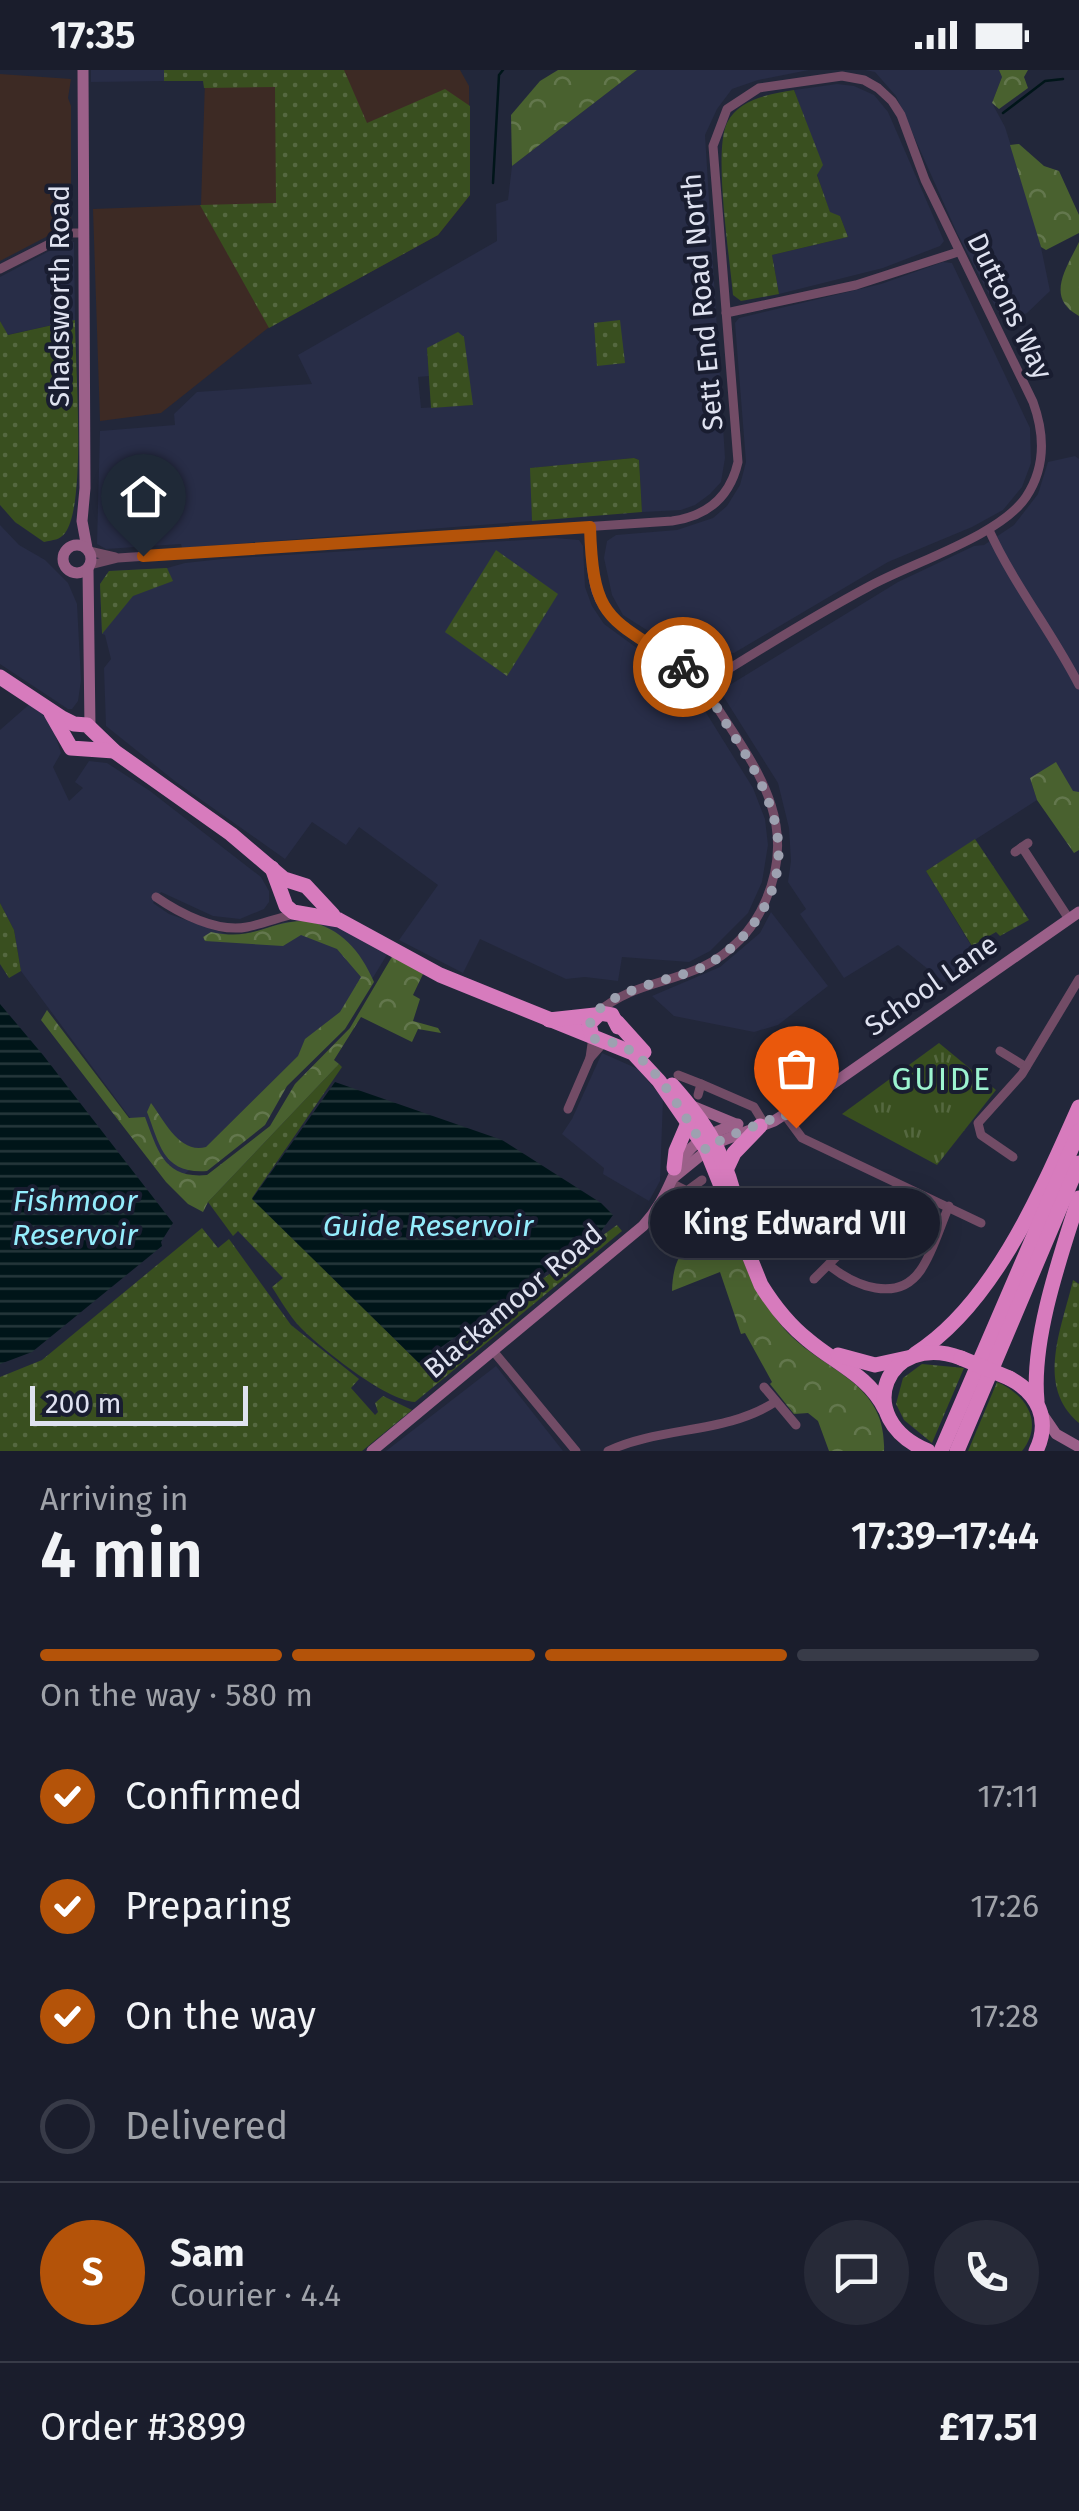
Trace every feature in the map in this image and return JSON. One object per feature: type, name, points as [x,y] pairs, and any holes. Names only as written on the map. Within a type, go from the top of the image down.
[{"type":"highway","points":[[0,677],[49,710],[83,726],[231,834],[272,868],[287,893],[286,906],[299,913],[339,920]]},
{"type":"highway","points":[[49,710],[66,742],[75,750],[114,751]]},
{"type":"highway","points":[[66,742],[66,732],[83,726]]},
{"type":"highway","points":[[83,726],[92,742],[88,748]]},
{"type":"highway","points":[[287,893],[306,886],[339,920],[440,975],[626,1048],[638,1058],[727,1168],[752,1254],[767,1283],[793,1318],[832,1352],[859,1363],[884,1364],[943,1352],[1010,1378],[1027,1389],[1039,1406]]},
{"type":"highway","points":[[299,913],[312,904],[312,895]]},
{"type":"highway","points":[[548,1020],[610,1014],[696,1095],[746,1252],[773,1304],[808,1341],[866,1382],[900,1436],[925,1450]]},
{"type":"highway","points":[[595,1015],[589,1024],[599,1039]]},
{"type":"highway","points":[[599,1039],[616,1033],[616,1021]]},
{"type":"highway","points":[[893,1451],[887,1414],[888,1381],[911,1356],[948,1331],[984,1286],[1036,1196],[1079,1107]]},
{"type":"highway","points":[[675,1175],[676,1151],[688,1123]]},
{"type":"highway","points":[[727,1168],[734,1153],[762,1125]]},
{"type":"highway","points":[[941,1451],[1079,1131]]},
{"type":"highway","points":[[957,1451],[1079,1163]]},
{"type":"highway","points":[[1036,1451],[1042,1434],[1036,1361],[1079,1198]]},
{"type":"main road","name":"Shadsworth Road","points":[[83,70],[82,521],[89,567],[89,698],[83,726]]},
{"type":"main road","name":"Shadsworth Road","points":[[82,521],[63,560],[87,602]]},
{"type":"main road","points":[[68,548],[78,544],[88,550]]},
{"type":"main road","points":[[68,570],[80,573],[89,567]]},
{"type":"main road","name":"School Lane","points":[[708,1142],[785,1114],[1074,916]]},
{"type":"main road","points":[[696,1095],[738,1124],[762,1125]]},
{"type":"main road","points":[[708,1142],[738,1124]]},
{"type":"main road","name":"Blackamoor Road","points":[[372,1451],[643,1226],[675,1175],[708,1142]]},
{"type":"main road","points":[[675,1175],[700,1170],[724,1188]]},
{"type":"main road","points":[[1039,1406],[1056,1434],[1079,1448]]},
{"type":"main road","points":[[1065,1451],[1079,1448]]},
{"type":"street","name":"Sett End Road North","points":[[118,558],[590,527],[690,518],[705,512],[727,492],[738,462],[712,146],[727,109],[759,88],[842,76],[864,80]]},
{"type":"street","name":"Duttons Way","points":[[703,684],[869,586],[989,530],[1025,499],[1037,476],[1042,451],[1041,425],[924,180],[900,114],[892,101],[864,80]]},
{"type":"street","points":[[0,269],[72,233],[82,233]]},
{"type":"street","points":[[726,313],[862,283],[958,252]]},
{"type":"street","points":[[590,527],[591,570],[603,610],[703,684],[770,798],[779,846],[778,868],[762,910],[749,930],[726,952],[701,968],[630,991],[610,1001],[595,1015]]},
{"type":"street","points":[[989,530],[1004,564],[1056,638],[1079,686]]},
{"type":"street","points":[[88,550],[118,558]]},
{"type":"street","points":[[89,567],[118,558]]},
{"type":"street","points":[[1022,847],[1074,916]]},
{"type":"street","points":[[262,922],[287,893]]},
{"type":"street","points":[[156,897],[224,927],[244,928],[299,913]]},
{"type":"street","points":[[1013,1157],[980,1135],[978,1122],[1026,1068],[1079,979]]},
{"type":"street","points":[[616,1021],[630,991]]},
{"type":"street","points":[[568,1109],[599,1039]]},
{"type":"street","points":[[1000,1051],[1026,1068]]},
{"type":"street","points":[[678,1074],[696,1095],[754,1107],[762,1125]]},
{"type":"street","points":[[785,1114],[802,1138],[981,1223]]},
{"type":"street","points":[[988,1157],[995,1145]]},
{"type":"street","points":[[675,1175],[684,1193],[702,1180]]},
{"type":"street","points":[[830,1266],[844,1277],[879,1290],[903,1286],[920,1272],[949,1206]]},
{"type":"street","points":[[814,1279],[837,1256]]},
{"type":"street","points":[[494,1352],[576,1451]]},
{"type":"street","points":[[764,1387],[796,1425]]},
{"type":"street","points":[[608,1451],[652,1434],[754,1416],[774,1402]]},
{"type":"shaded area","points":[[91,70],[164,70],[164,81],[91,82]]},
{"type":"shaded area","points":[[165,70],[460,70],[469,86],[470,195],[438,235],[268,328],[161,413],[100,421],[93,209],[201,205],[205,81]]},
{"type":"shaded area","points":[[637,70],[809,70],[732,89],[705,135],[725,458],[721,482],[710,494],[681,510],[642,512],[639,460],[634,458],[531,468],[532,521],[182,548],[181,544],[106,549],[97,544],[100,431],[175,425],[174,414],[197,392],[312,384],[298,355],[497,241],[496,204],[508,200],[512,166]],"holes":[[[427,348],[473,405],[421,408],[418,377],[429,376]]]},
{"type":"shaded area","points":[[865,70],[999,70],[1002,77],[992,103],[1005,127],[1037,228],[1050,291],[1027,313],[1004,323],[957,233],[896,96],[875,72]]},
{"type":"shaded area","points":[[0,74],[71,79],[71,219],[67,226],[0,261]]},
{"type":"shaded area","points":[[837,84],[874,95],[888,112],[944,241],[883,268],[779,294],[772,255],[848,237],[840,216],[830,213],[817,174],[822,165],[794,90]]},
{"type":"shaded area","points":[[68,241],[74,242],[75,320],[7,335],[0,321],[0,277]]},
{"type":"shaded area","points":[[943,262],[952,263],[1030,428],[1031,463],[1022,487],[1003,510],[888,562],[734,653],[680,651],[623,615],[612,595],[604,558],[607,541],[616,535],[677,530],[713,518],[727,506],[740,485],[746,462],[735,323],[739,318],[881,284]]},
{"type":"shaded area","points":[[1075,456],[1079,459],[1079,792],[1073,792],[1056,763],[1030,778],[1037,800],[926,871],[981,962],[944,982],[898,945],[844,978],[800,914],[806,909],[788,882],[789,828],[778,783],[720,691],[898,582],[974,546],[984,545],[1014,525],[1038,494],[1048,462]]},
{"type":"shaded area","points":[[0,525],[68,583],[77,604],[81,680],[78,701],[72,709],[0,664]]},
{"type":"shaded area","points":[[555,538],[579,540],[583,546],[585,587],[604,624],[690,687],[753,788],[765,819],[768,845],[762,882],[748,913],[710,951],[689,962],[622,957],[618,981],[566,979],[480,939],[463,973],[399,940],[438,885],[359,827],[346,845],[312,822],[285,859],[176,782],[106,726],[104,668],[111,659],[102,634],[100,584],[109,571],[167,568],[222,559]]},
{"type":"shaded area","points":[[32,702],[54,731],[61,753],[53,767],[69,801],[83,788],[75,782],[89,761],[107,763],[150,791],[261,877],[269,891],[264,909],[240,919],[213,916],[161,892],[153,903],[169,914],[232,936],[285,922],[317,921],[388,953],[338,1035],[177,1181],[21,971],[14,930],[0,903],[0,730]]},
{"type":"shaded area","points":[[771,912],[828,986],[778,1025],[754,1032],[674,1016],[652,996],[720,967],[760,933]]},
{"type":"shaded area","points":[[602,1053],[638,1069],[663,1099],[660,1181],[649,1201],[603,1174],[604,1168],[562,1134]]},
{"type":"shaded area","points":[[496,1366],[563,1451],[386,1451]]},
{"type":"green space","points":[[164,70],[344,70],[367,123],[445,89],[470,106],[470,195],[438,235],[269,328],[200,205],[276,203],[275,87],[204,88],[203,81],[164,81]]},
{"type":"green space","points":[[558,70],[637,70],[512,166],[511,115],[540,81]]},
{"type":"green space","points":[[999,70],[1028,70],[1024,77],[1028,88],[999,109],[992,103],[1002,77]]},
{"type":"green space","points":[[794,90],[823,165],[817,175],[830,212],[840,216],[848,237],[772,255],[779,294],[741,301],[733,295],[726,233],[723,137],[727,123],[739,108],[756,99]]},
{"type":"green space","points":[[1019,144],[1044,166],[1059,171],[1079,215],[1079,233],[1046,250],[1041,247],[1010,145]]},
{"type":"green space","points":[[1079,242],[1079,316],[1063,301],[1061,282]]},
{"type":"green space","points":[[75,320],[76,494],[65,533],[44,542],[15,522],[0,505],[0,321],[8,335]]},
{"type":"green space","points":[[620,320],[625,363],[597,366],[594,323]]},
{"type":"green space","points":[[458,332],[464,337],[473,405],[431,408],[427,348]]},
{"type":"green space","points":[[639,460],[642,512],[532,521],[530,468]]},
{"type":"green space","points":[[496,550],[558,594],[507,676],[445,632]]},
{"type":"green space","points":[[167,568],[173,581],[133,596],[102,634],[100,584],[109,571]]},
{"type":"green space","points":[[1056,762],[1073,791],[1079,792],[1079,850],[1074,853],[1037,800],[1030,778]]},
{"type":"green space","points":[[975,839],[1029,920],[972,946],[926,871]]},
{"type":"green space","points":[[0,903],[14,930],[21,971],[9,978],[0,964]]},
{"type":"green space","points":[[307,921],[330,929],[348,942],[374,982],[345,1029],[287,1086],[265,1125],[207,1171],[181,1168],[160,1146],[147,1112],[151,1103],[181,1141],[188,1146],[206,1147],[298,1056],[305,1039],[340,1012],[361,977],[337,949],[301,935],[283,946],[205,941],[203,937],[211,932],[251,933]]},
{"type":"green space","points":[[393,955],[423,974],[413,995],[420,999],[413,1021],[438,1028],[441,1033],[418,1029],[412,1042],[361,1017],[334,1060],[339,1064],[208,1202],[203,1212],[188,1204],[166,1182],[41,1020],[47,1010],[129,1118],[145,1117],[159,1151],[172,1167],[193,1175],[207,1175],[270,1126],[295,1084],[350,1028]]},
{"type":"green space","points":[[939,1043],[996,1090],[937,1165],[842,1114]]},
{"type":"green space","points":[[339,1064],[342,1067],[252,1198],[419,1363],[428,1362],[617,1225],[622,1231],[415,1402],[371,1383],[300,1327],[272,1287],[283,1278],[238,1231],[233,1236],[208,1202]]},
{"type":"green space","points":[[728,1220],[750,1275],[781,1325],[796,1341],[863,1391],[875,1407],[884,1451],[829,1451],[818,1421],[808,1413],[794,1414],[770,1384],[745,1333],[741,1334],[720,1272],[672,1291],[676,1264],[687,1246]]},
{"type":"green space","points":[[202,1228],[218,1248],[229,1239],[291,1325],[359,1379],[351,1388],[375,1415],[375,1403],[383,1396],[412,1410],[362,1451],[0,1451],[0,1377],[42,1360]]},
{"type":"green space","points":[[1073,1280],[1079,1284],[1079,1423],[1058,1392],[1055,1374],[1058,1337]]},
{"type":"green space","points":[[922,1364],[964,1368],[932,1443],[904,1420],[896,1404],[903,1378]]},
{"type":"green space","points":[[997,1382],[1017,1394],[1029,1411],[1032,1430],[1028,1441],[1022,1451],[968,1451]]},
{"type":"water","name":"Fishmoor Reservoir","points":[[0,1004],[173,1223],[162,1246],[32,1352],[0,1364]]},
{"type":"water","name":"Guide Reservoir","points":[[335,1082],[502,1140],[601,1203],[613,1215],[599,1234],[419,1363],[252,1199]]},
{"type":"waterway","points":[[493,183],[499,75],[503,70]]},
{"type":"waterway","points":[[1003,113],[1045,81],[1063,79]]},
{"type":"way so far","points":[[683,667],[703,684],[770,798],[776,819],[778,868],[762,910],[749,930],[726,952],[701,968],[647,984],[610,1001],[592,1017],[589,1030],[595,1039],[620,1045],[638,1058],[659,1080],[706,1150],[724,1138],[785,1114],[796,1128]]},
{"type":"place","name":"King Edward VII","points":[[796,1128]]},
{"type":"district","name":"GUIDE","points":[[942,1079]]},
{"type":"route","points":[[143,556],[590,527],[591,570],[603,610],[683,667]]}]
